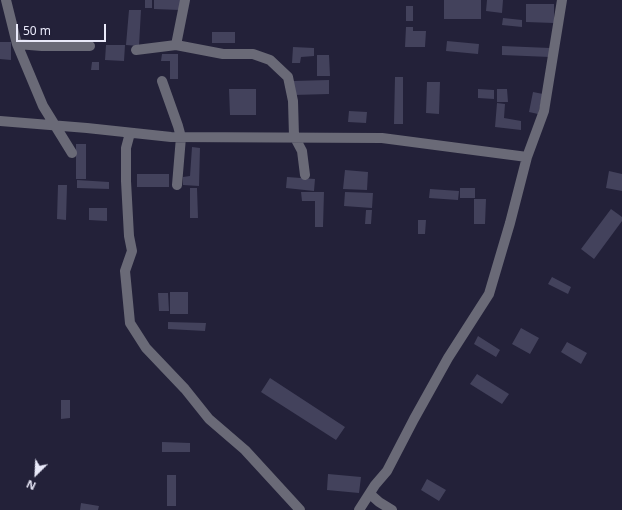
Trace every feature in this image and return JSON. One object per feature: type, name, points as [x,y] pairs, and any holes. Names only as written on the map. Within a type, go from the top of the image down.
[{"type":"street","points":[[6,0],[17,44],[42,106],[72,152]]},
{"type":"street","points":[[176,45],[185,0]]},
{"type":"street","points":[[360,510],[375,485],[388,471],[448,358],[488,294],[510,223],[527,157],[544,111],[562,0]]},
{"type":"street","points":[[17,44],[42,46],[90,46]]},
{"type":"street","points":[[136,50],[176,45],[223,54],[253,54],[270,60],[288,77],[293,101],[295,138],[302,151],[305,175]]},
{"type":"street","points":[[162,81],[181,137],[177,185]]},
{"type":"street","points":[[0,121],[181,137],[382,138],[527,157]]},
{"type":"street","points":[[130,133],[126,148],[126,181],[129,236],[132,251],[125,271],[130,323],[146,348],[185,389],[209,419],[245,450],[300,510]]},
{"type":"street","points":[[370,494],[392,510]]},
{"type":"building","points":[[145,0],[152,0],[152,8],[145,8]]},
{"type":"building","points":[[154,0],[181,0],[180,10],[154,9]]},
{"type":"building","points":[[444,0],[481,0],[481,19],[444,19]]},
{"type":"building","points":[[487,0],[503,0],[502,13],[486,11]]},
{"type":"building","points":[[526,4],[554,4],[554,23],[526,22]]},
{"type":"building","points":[[406,6],[413,6],[413,21],[406,21]]},
{"type":"building","points":[[129,10],[141,10],[139,46],[126,45]]},
{"type":"building","points":[[503,18],[522,20],[522,27],[502,25]]},
{"type":"building","points":[[406,27],[413,27],[413,31],[426,31],[425,47],[405,47]]},
{"type":"building","points":[[212,32],[235,32],[235,43],[212,43]]},
{"type":"building","points":[[447,41],[479,44],[478,54],[446,51]]},
{"type":"building","points":[[0,42],[11,42],[11,60],[0,59]]},
{"type":"building","points":[[106,45],[125,45],[124,61],[105,60]]},
{"type":"building","points":[[502,46],[550,48],[550,57],[502,55]]},
{"type":"building","points":[[293,47],[314,48],[314,56],[301,57],[300,63],[292,63]]},
{"type":"building","points":[[162,54],[178,54],[178,79],[170,79],[170,61],[161,61]]},
{"type":"building","points":[[317,55],[329,55],[330,76],[317,76]]},
{"type":"building","points":[[92,62],[99,62],[99,70],[91,70]]},
{"type":"building","points":[[395,77],[403,77],[403,124],[394,124]]},
{"type":"building","points":[[329,80],[329,94],[293,95],[293,81]]},
{"type":"building","points":[[427,82],[440,82],[439,114],[426,113]]},
{"type":"building","points":[[229,89],[256,89],[256,115],[230,115]]},
{"type":"building","points":[[478,89],[494,90],[494,99],[478,98]]},
{"type":"building","points":[[497,89],[507,89],[508,102],[497,102]]},
{"type":"building","points":[[533,92],[543,94],[538,114],[529,112]]},
{"type":"building","points":[[497,103],[505,104],[504,118],[521,121],[521,130],[495,127]]},
{"type":"building","points":[[349,111],[367,112],[366,123],[348,122]]},
{"type":"building","points":[[76,144],[86,144],[86,179],[76,179]]},
{"type":"building","points":[[192,147],[200,148],[199,186],[183,185],[183,177],[190,176]]},
{"type":"building","points":[[345,170],[368,172],[367,190],[343,189]]},
{"type":"building","points":[[609,171],[622,174],[622,191],[606,188]]},
{"type":"building","points":[[137,174],[169,174],[169,187],[137,187]]},
{"type":"building","points":[[287,177],[315,179],[314,191],[286,188]]},
{"type":"building","points":[[77,180],[109,182],[109,189],[77,188]]},
{"type":"building","points":[[58,185],[67,185],[66,220],[57,219]]},
{"type":"building","points":[[190,188],[197,188],[198,218],[190,218]]},
{"type":"building","points":[[460,188],[475,188],[475,198],[460,198]]},
{"type":"building","points":[[430,189],[459,191],[458,200],[429,198]]},
{"type":"building","points":[[301,192],[324,192],[323,227],[315,227],[315,201],[302,201]]},
{"type":"building","points":[[345,192],[373,193],[372,208],[344,206]]},
{"type":"building","points":[[474,199],[486,199],[485,224],[474,224]]},
{"type":"building","points":[[89,208],[107,208],[107,221],[89,220]]},
{"type":"building","points":[[611,209],[622,217],[622,221],[594,259],[581,249]]},
{"type":"building","points":[[366,210],[372,210],[371,224],[365,224]]},
{"type":"building","points":[[418,220],[426,220],[425,234],[418,234]]},
{"type":"building","points":[[552,277],[571,287],[568,294],[548,284]]},
{"type":"building","points":[[170,292],[188,292],[188,314],[170,314]]},
{"type":"building","points":[[158,293],[168,293],[169,311],[159,311]]},
{"type":"building","points":[[168,322],[206,323],[205,331],[168,329]]},
{"type":"building","points":[[521,328],[539,338],[530,354],[512,344]]},
{"type":"building","points":[[478,336],[500,350],[496,357],[474,344]]},
{"type":"building","points":[[567,342],[587,353],[581,364],[561,352]]},
{"type":"building","points":[[477,374],[509,394],[502,404],[470,384]]},
{"type":"building","points":[[270,378],[345,427],[336,440],[261,392]]},
{"type":"building","points":[[61,400],[70,400],[70,418],[61,419]]},
{"type":"building","points":[[162,442],[190,443],[190,452],[162,452]]},
{"type":"building","points":[[328,474],[361,477],[359,493],[327,490]]},
{"type":"building","points":[[167,475],[176,475],[176,506],[167,506]]},
{"type":"building","points":[[427,479],[446,490],[439,501],[421,490]]},
{"type":"building","points":[[81,503],[99,506],[98,510],[80,510]]}]
